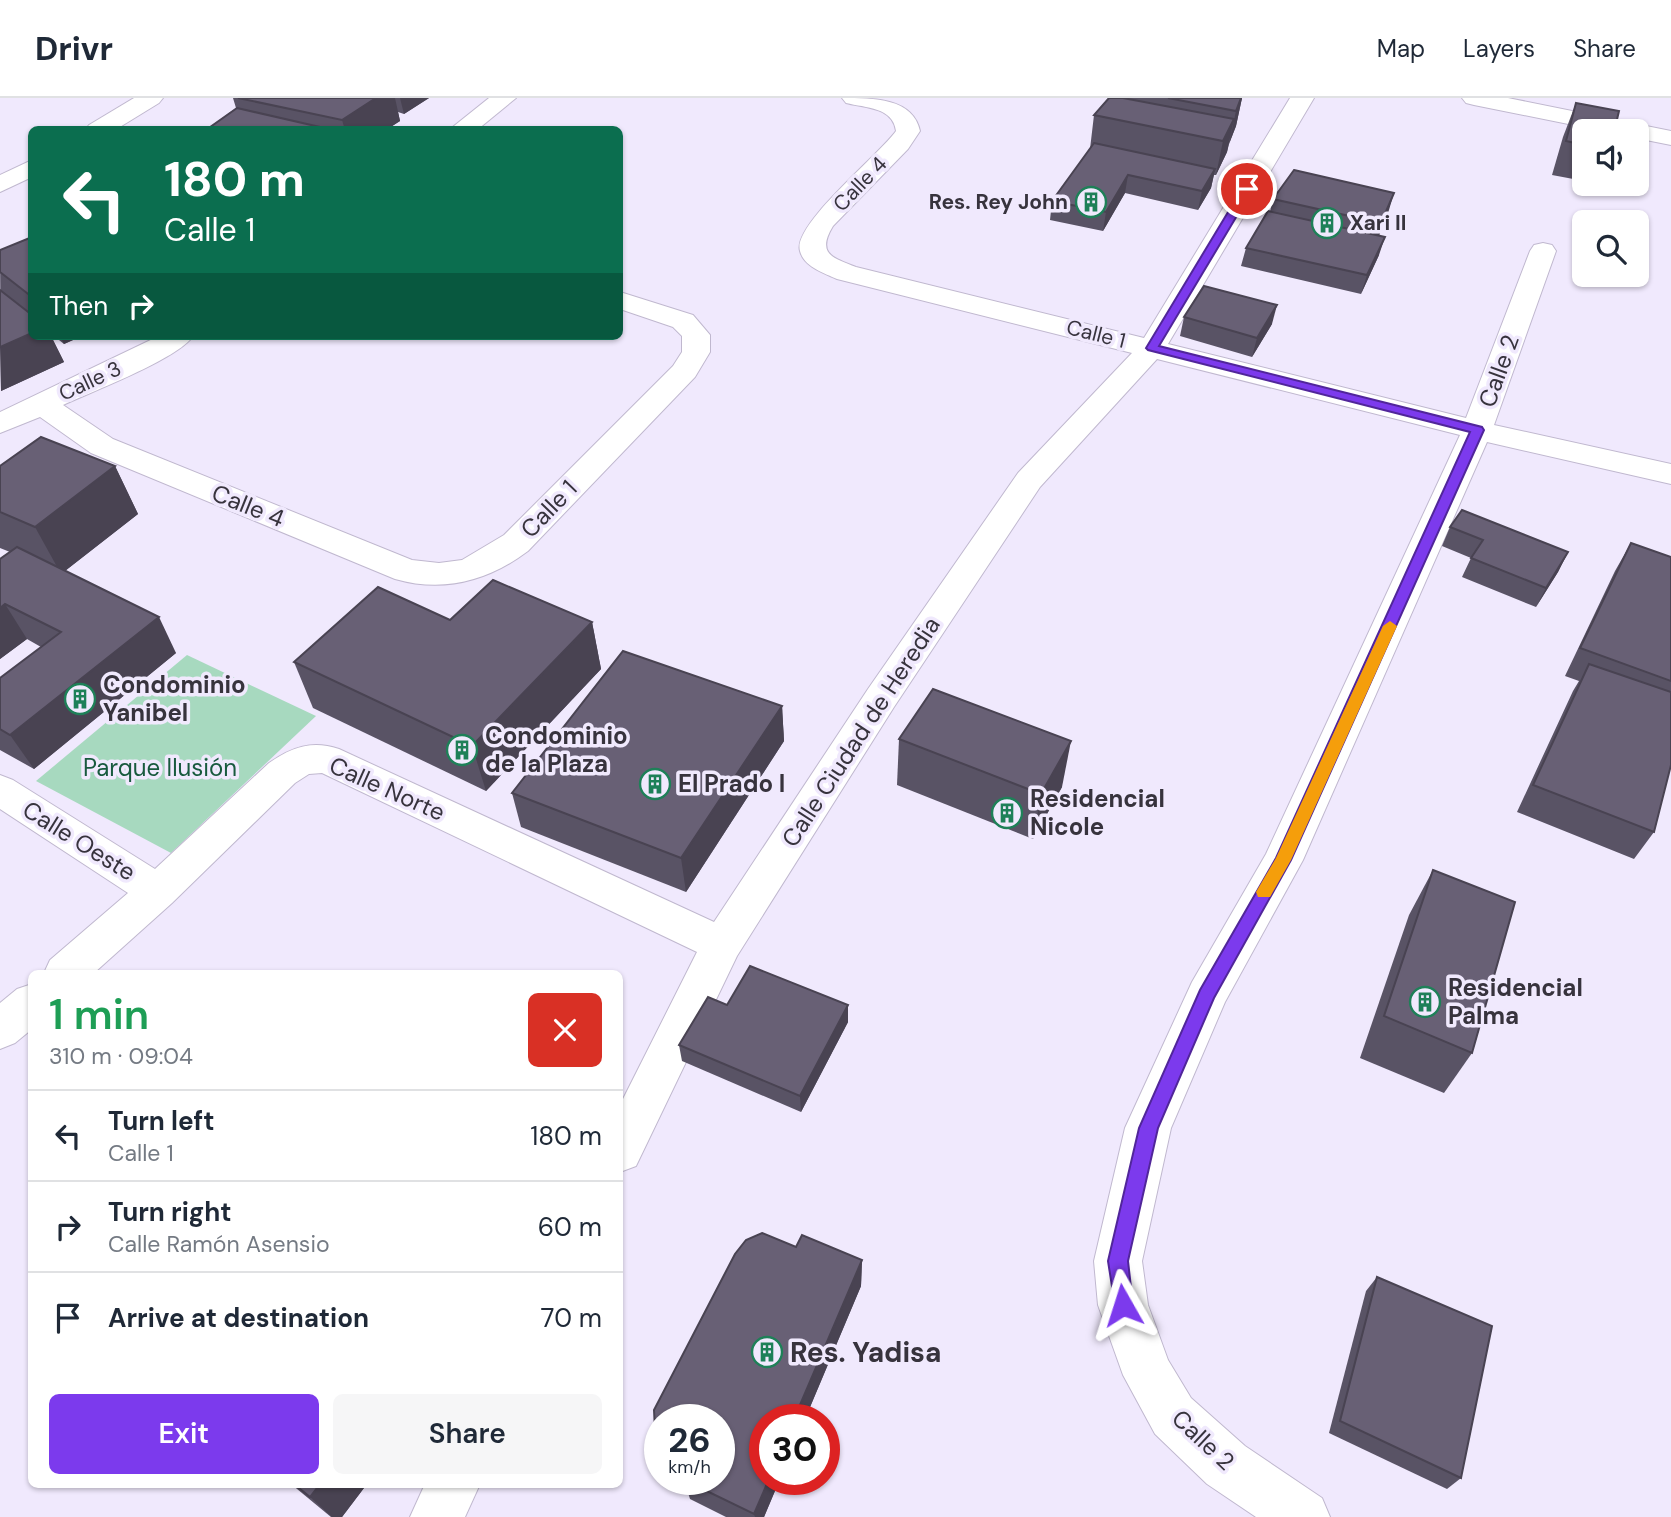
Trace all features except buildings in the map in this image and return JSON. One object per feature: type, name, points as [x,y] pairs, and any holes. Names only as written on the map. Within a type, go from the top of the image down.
[{"type":"street","points":[[104,126],[151,98]]},
{"type":"street","points":[[466,126],[504,98]]},
{"type":"street","name":"Calle 4","points":[[813,251],[813,237],[824,222],[899,144],[908,131],[906,118],[895,108],[854,98]]},
{"type":"street","name":"Calle Ciudad de Heredia","points":[[623,1144],[722,945],[881,698],[1030,480],[1152,348],[1302,98]]},
{"type":"street","points":[[1474,98],[1611,116],[1671,138]]},
{"type":"street","points":[[0,185],[28,169]]},
{"type":"street","name":"Calle 1","points":[[813,251],[822,263],[847,273],[1477,430],[1671,474]]},
{"type":"street","name":"Calle 2","points":[[1303,1517],[1226,1465],[1173,1416],[1143,1364],[1123,1305],[1118,1261],[1148,1128],[1206,995],[1283,860],[1477,430],[1543,251]]},
{"type":"street","name":"Calle 1","points":[[466,573],[495,560],[516,543],[685,371],[696,352],[696,335],[683,321],[623,301]]},
{"type":"street","name":"Calle 3","points":[[3,418],[41,404],[173,340]]},
{"type":"street","name":"Calle 4","points":[[41,404],[102,446],[407,571],[436,575],[466,573]]},
{"type":"street","name":"Calle Norte","points":[[68,970],[158,891],[282,773],[301,760],[326,759],[722,945]]},
{"type":"street","name":"Calle Oeste","points":[[0,790],[158,891]]},
{"type":"street","points":[[0,1030],[28,1006]]},
{"type":"street","points":[[437,1517],[451,1488]]},
{"type":"green space","name":"Parque Ilusión","points":[[187,655],[316,716],[171,853],[36,781]]},
{"type":"slow traffic","points":[[1264,892],[1283,860],[1390,626]]},
{"type":"place","name":"Res. Rey John","points":[[1091,202]]},
{"type":"place","name":"Xari II","points":[[1327,223]]},
{"type":"place","name":"Condominio Yanibel","points":[[80,699]]},
{"type":"place","name":"Condominio de la Plaza","points":[[462,750]]},
{"type":"place","name":"El Prado I","points":[[655,784]]},
{"type":"place","name":"Residencial Nicole","points":[[1007,813]]},
{"type":"place","name":"Residencial Palma","points":[[1425,1002]]},
{"type":"place","name":"Res. Yadisa","points":[[767,1352]]},
{"type":"route","points":[[1123,1305],[1118,1261],[1148,1128],[1206,995],[1283,860],[1477,430],[1152,348],[1247,189]]}]
